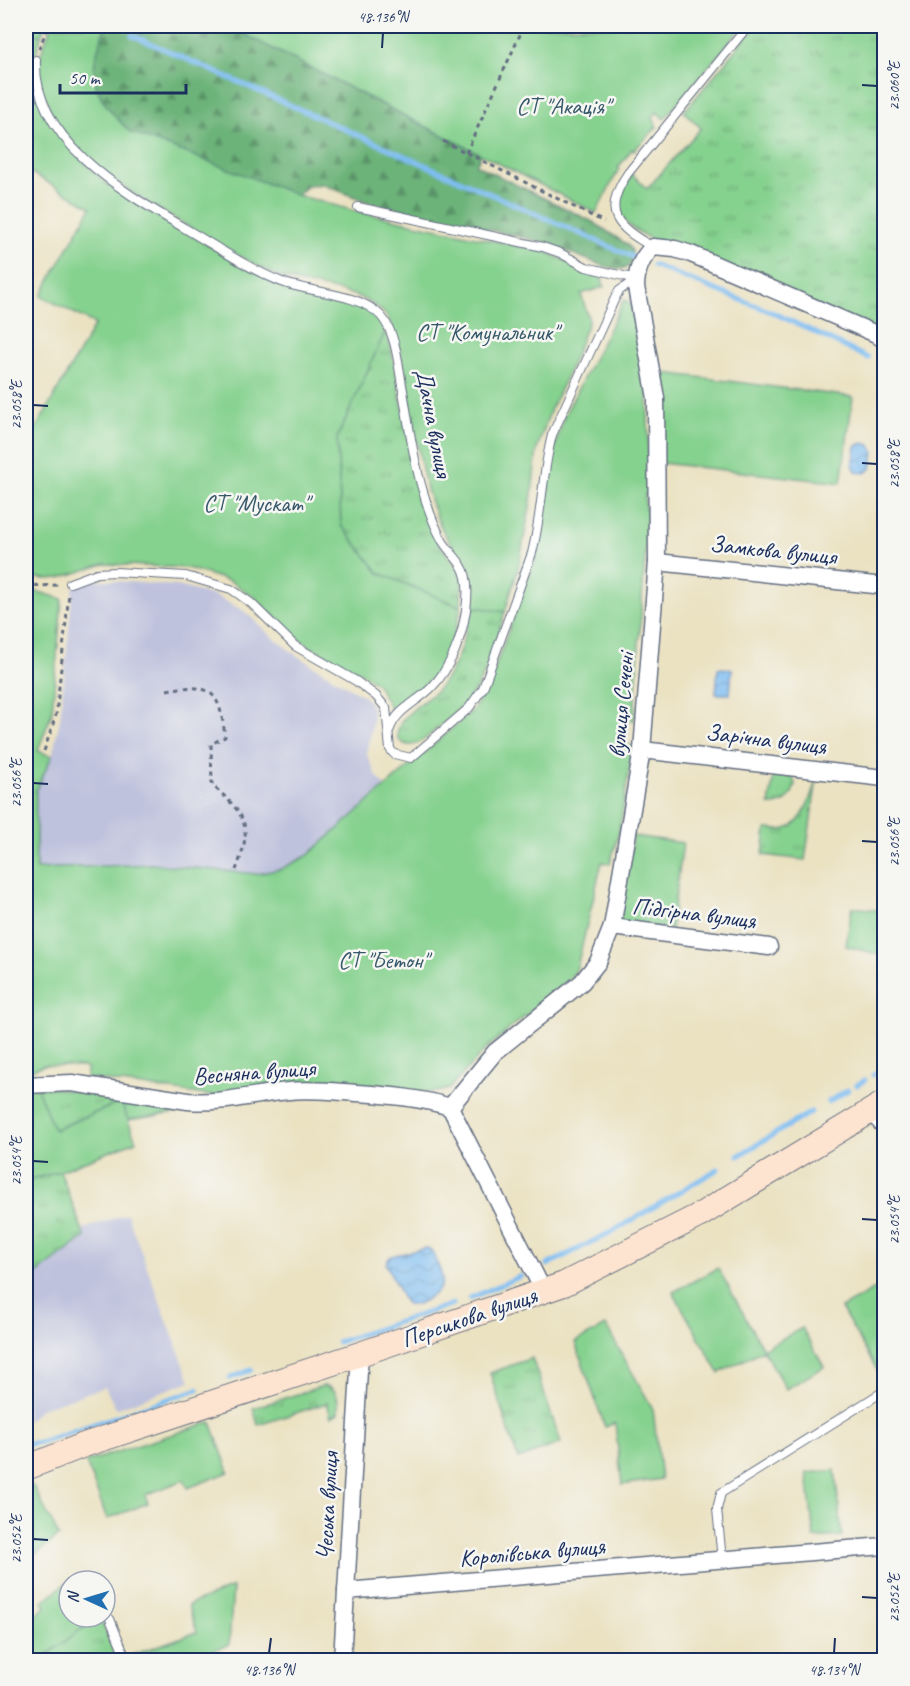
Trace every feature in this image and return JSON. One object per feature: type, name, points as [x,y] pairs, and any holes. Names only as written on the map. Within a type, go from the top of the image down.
[{"type":"main road","name":"Персикова вулиця","points":[[26,1468],[84,1445],[544,1292],[595,1269],[700,1215],[880,1114]]},
{"type":"street","points":[[636,279],[645,254],[653,247],[675,249],[876,334],[885,340]]},
{"type":"street","name":"вулиця Сечені","points":[[450,1107],[495,1052],[582,982],[598,962],[612,927],[642,750],[657,562],[656,398],[636,279]]},
{"type":"street","name":"Замкова вулиця","points":[[657,562],[885,586]]},
{"type":"street","name":"Зарічна вулиця","points":[[642,750],[885,778]]},
{"type":"street","name":"Підгірна вулиця","points":[[612,927],[769,947]]},
{"type":"street","name":"Весняна вулиця","points":[[26,1085],[72,1083],[206,1102],[222,1102],[291,1090],[309,1090],[412,1097],[450,1107]]},
{"type":"street","points":[[450,1107],[544,1292]]},
{"type":"street","name":"Чеська вулиця","points":[[342,1660],[360,1354]]},
{"type":"street","name":"Королівська вулиця","points":[[346,1591],[885,1546]]},
{"type":"lane","points":[[653,247],[629,234],[621,226],[614,207],[615,197],[622,183],[748,26]]},
{"type":"lane","name":"Дачна вулиця","points":[[36,60],[38,82],[49,114],[58,128],[83,157],[120,189],[246,264],[279,281],[299,288],[357,301],[381,316],[387,325],[397,359],[421,486],[432,521],[443,542],[462,567],[466,578],[467,594],[462,627],[450,661],[431,688],[392,722],[388,742]]},
{"type":"lane","points":[[358,207],[543,247],[586,267],[636,279]]},
{"type":"lane","points":[[70,583],[97,573],[116,572],[186,576],[231,589],[251,603],[295,646],[356,681],[376,696],[386,708],[390,749],[394,754],[411,758],[469,708],[483,688],[537,534],[546,462],[552,435],[615,298],[619,291],[636,279]]},
{"type":"lane","points":[[722,1560],[717,1509],[721,1493],[885,1391]]},
{"type":"lane","points":[[114,1629],[127,1660]]},
{"type":"path","points":[[36,60],[48,26]]},
{"type":"path","points":[[466,153],[524,26]]},
{"type":"path","points":[[443,141],[599,221],[621,226]]},
{"type":"path","points":[[26,583],[39,586],[70,583],[56,715],[44,751]]},
{"type":"path","points":[[167,690],[187,687],[203,689],[210,693],[219,705],[225,737],[211,744],[212,785],[234,806],[244,821],[245,845],[236,870]]},
{"type":"shaded area","points":[[92,581],[178,586],[216,596],[244,611],[271,636],[299,657],[365,697],[371,705],[373,717],[367,755],[376,775],[385,786],[307,856],[281,869],[257,874],[152,864],[36,869],[36,791],[52,756],[60,719],[73,587]]},
{"type":"shaded area","points":[[127,1214],[190,1381],[116,1409],[105,1387],[42,1408],[26,1422],[26,1249]]},
{"type":"green space","points":[[26,26],[45,26],[41,36],[26,31]]},
{"type":"green space","name":"СТ \"Комунальник\"","points":[[52,26],[105,26],[95,61],[95,81],[106,105],[130,132],[297,195],[355,211],[546,252],[602,278],[604,287],[581,294],[589,320],[551,409],[537,449],[531,502],[518,569],[505,612],[471,606],[470,571],[436,517],[425,482],[403,363],[390,323],[383,312],[360,297],[294,281],[262,269],[129,191],[103,171],[79,149],[59,125],[45,98],[39,63]]},
{"type":"green space","points":[[105,26],[239,26],[240,32],[481,155],[476,165],[593,222],[628,245],[632,251],[631,263],[628,267],[620,269],[606,267],[543,242],[368,202],[321,184],[308,186],[297,195],[130,132],[106,105],[95,81],[95,61]]},
{"type":"green space","name":"СТ \"Акація\"","points":[[239,26],[743,26],[664,119],[657,112],[653,117],[657,127],[634,150],[632,149],[618,168],[596,213],[240,32]]},
{"type":"green space","points":[[755,26],[884,26],[884,333],[653,240],[631,227],[621,214],[619,206],[621,197],[632,174],[647,189],[701,128],[684,112]]},
{"type":"green space","name":"СТ \"Мускат\"","points":[[26,31],[41,36],[32,67],[39,95],[80,158],[108,185],[145,209],[274,283],[294,291],[355,305],[371,312],[380,321],[385,332],[337,438],[341,525],[379,573],[461,607],[452,642],[439,668],[420,690],[393,713],[377,684],[363,674],[309,646],[254,597],[230,581],[187,568],[104,564],[60,578],[26,577],[26,446],[95,324],[41,296],[91,207],[26,170]]},
{"type":"green space","name":"СТ \"Бетон\"","points":[[624,300],[630,302],[648,399],[649,494],[645,494],[645,509],[648,510],[634,720],[627,720],[625,744],[633,746],[619,832],[610,864],[602,862],[576,971],[487,1048],[449,1089],[441,1091],[361,1088],[231,1089],[230,1095],[213,1096],[86,1078],[87,1068],[81,1067],[44,1065],[26,1072],[26,588],[62,599],[52,712],[38,751],[52,756],[36,791],[36,869],[152,864],[257,874],[281,869],[307,856],[473,710],[487,689],[537,554],[545,516],[553,454],[564,416]]},
{"type":"green space","points":[[385,332],[391,347],[419,490],[438,543],[459,569],[462,581],[461,607],[379,573],[341,525],[337,438]]},
{"type":"green space","points":[[657,372],[853,397],[841,483],[661,463]]},
{"type":"green space","points":[[471,606],[505,612],[492,654],[479,684],[465,704],[427,737],[416,744],[407,745],[398,737],[400,724],[411,711],[434,693],[449,675],[463,641]]},
{"type":"green space","points":[[774,774],[792,776],[795,784],[786,800],[779,804],[769,805]]},
{"type":"green space","points":[[817,778],[805,860],[763,855],[766,829],[786,829],[798,821]]},
{"type":"green space","points":[[633,836],[683,843],[671,929],[619,923]]},
{"type":"green space","points":[[852,907],[884,911],[884,956],[846,946]]},
{"type":"green space","points":[[36,1086],[210,1108],[128,1120],[121,1102],[53,1130]]},
{"type":"green space","points":[[36,1086],[54,1130],[121,1102],[136,1141],[60,1171],[26,1181],[26,1088]]},
{"type":"green space","points":[[60,1171],[85,1237],[26,1282],[26,1181]]},
{"type":"green space","points":[[718,1268],[763,1349],[802,1328],[824,1367],[786,1389],[763,1350],[719,1373],[673,1292]]},
{"type":"green space","points":[[884,1284],[884,1382],[841,1308]]},
{"type":"green space","points":[[606,1326],[653,1409],[661,1479],[622,1485],[615,1423],[605,1427],[575,1342]]},
{"type":"green space","points":[[532,1358],[561,1443],[518,1459],[490,1373]]},
{"type":"green space","points":[[323,1386],[335,1391],[338,1399],[338,1413],[331,1417],[327,1403],[258,1425],[253,1408]]},
{"type":"green space","points":[[211,1422],[229,1472],[188,1488],[184,1480],[145,1495],[148,1503],[107,1519],[86,1462]]},
{"type":"green space","points":[[835,1470],[842,1536],[814,1538],[807,1473]]},
{"type":"green space","points":[[33,1486],[59,1536],[26,1562],[26,1490]]},
{"type":"green space","points":[[233,1587],[229,1645],[185,1660],[135,1660],[132,1655],[197,1632],[188,1605]]},
{"type":"green space","points":[[57,1590],[57,1629],[81,1629],[40,1660],[26,1660],[26,1624],[46,1606],[43,1601]]},
{"type":"green space","points":[[81,1629],[105,1629],[117,1660],[40,1660]]},
{"type":"water","points":[[863,443],[870,445],[874,452],[871,469],[865,473],[857,472],[853,466],[856,446]]},
{"type":"water","points":[[718,668],[732,669],[730,694],[716,694]]},
{"type":"water","points":[[426,1248],[431,1250],[440,1270],[441,1287],[422,1302],[407,1304],[386,1264],[392,1256]]},
{"type":"waterway","points":[[132,35],[633,257]]},
{"type":"waterway","points":[[653,265],[774,313],[868,358]]},
{"type":"waterway","points":[[873,1075],[884,1068]]},
{"type":"waterway","points":[[879,1072],[884,1079]]},
{"type":"waterway","points":[[857,1085],[865,1080]]},
{"type":"waterway","points":[[828,1102],[848,1090]]},
{"type":"waterway","points":[[738,1156],[811,1112]]},
{"type":"waterway","points":[[547,1265],[615,1230],[718,1169]]},
{"type":"waterway","points":[[470,1298],[521,1276]]},
{"type":"waterway","points":[[338,1342],[453,1304]]},
{"type":"waterway","points":[[230,1378],[251,1370]]},
{"type":"waterway","points":[[26,1444],[40,1442],[198,1389]]}]
